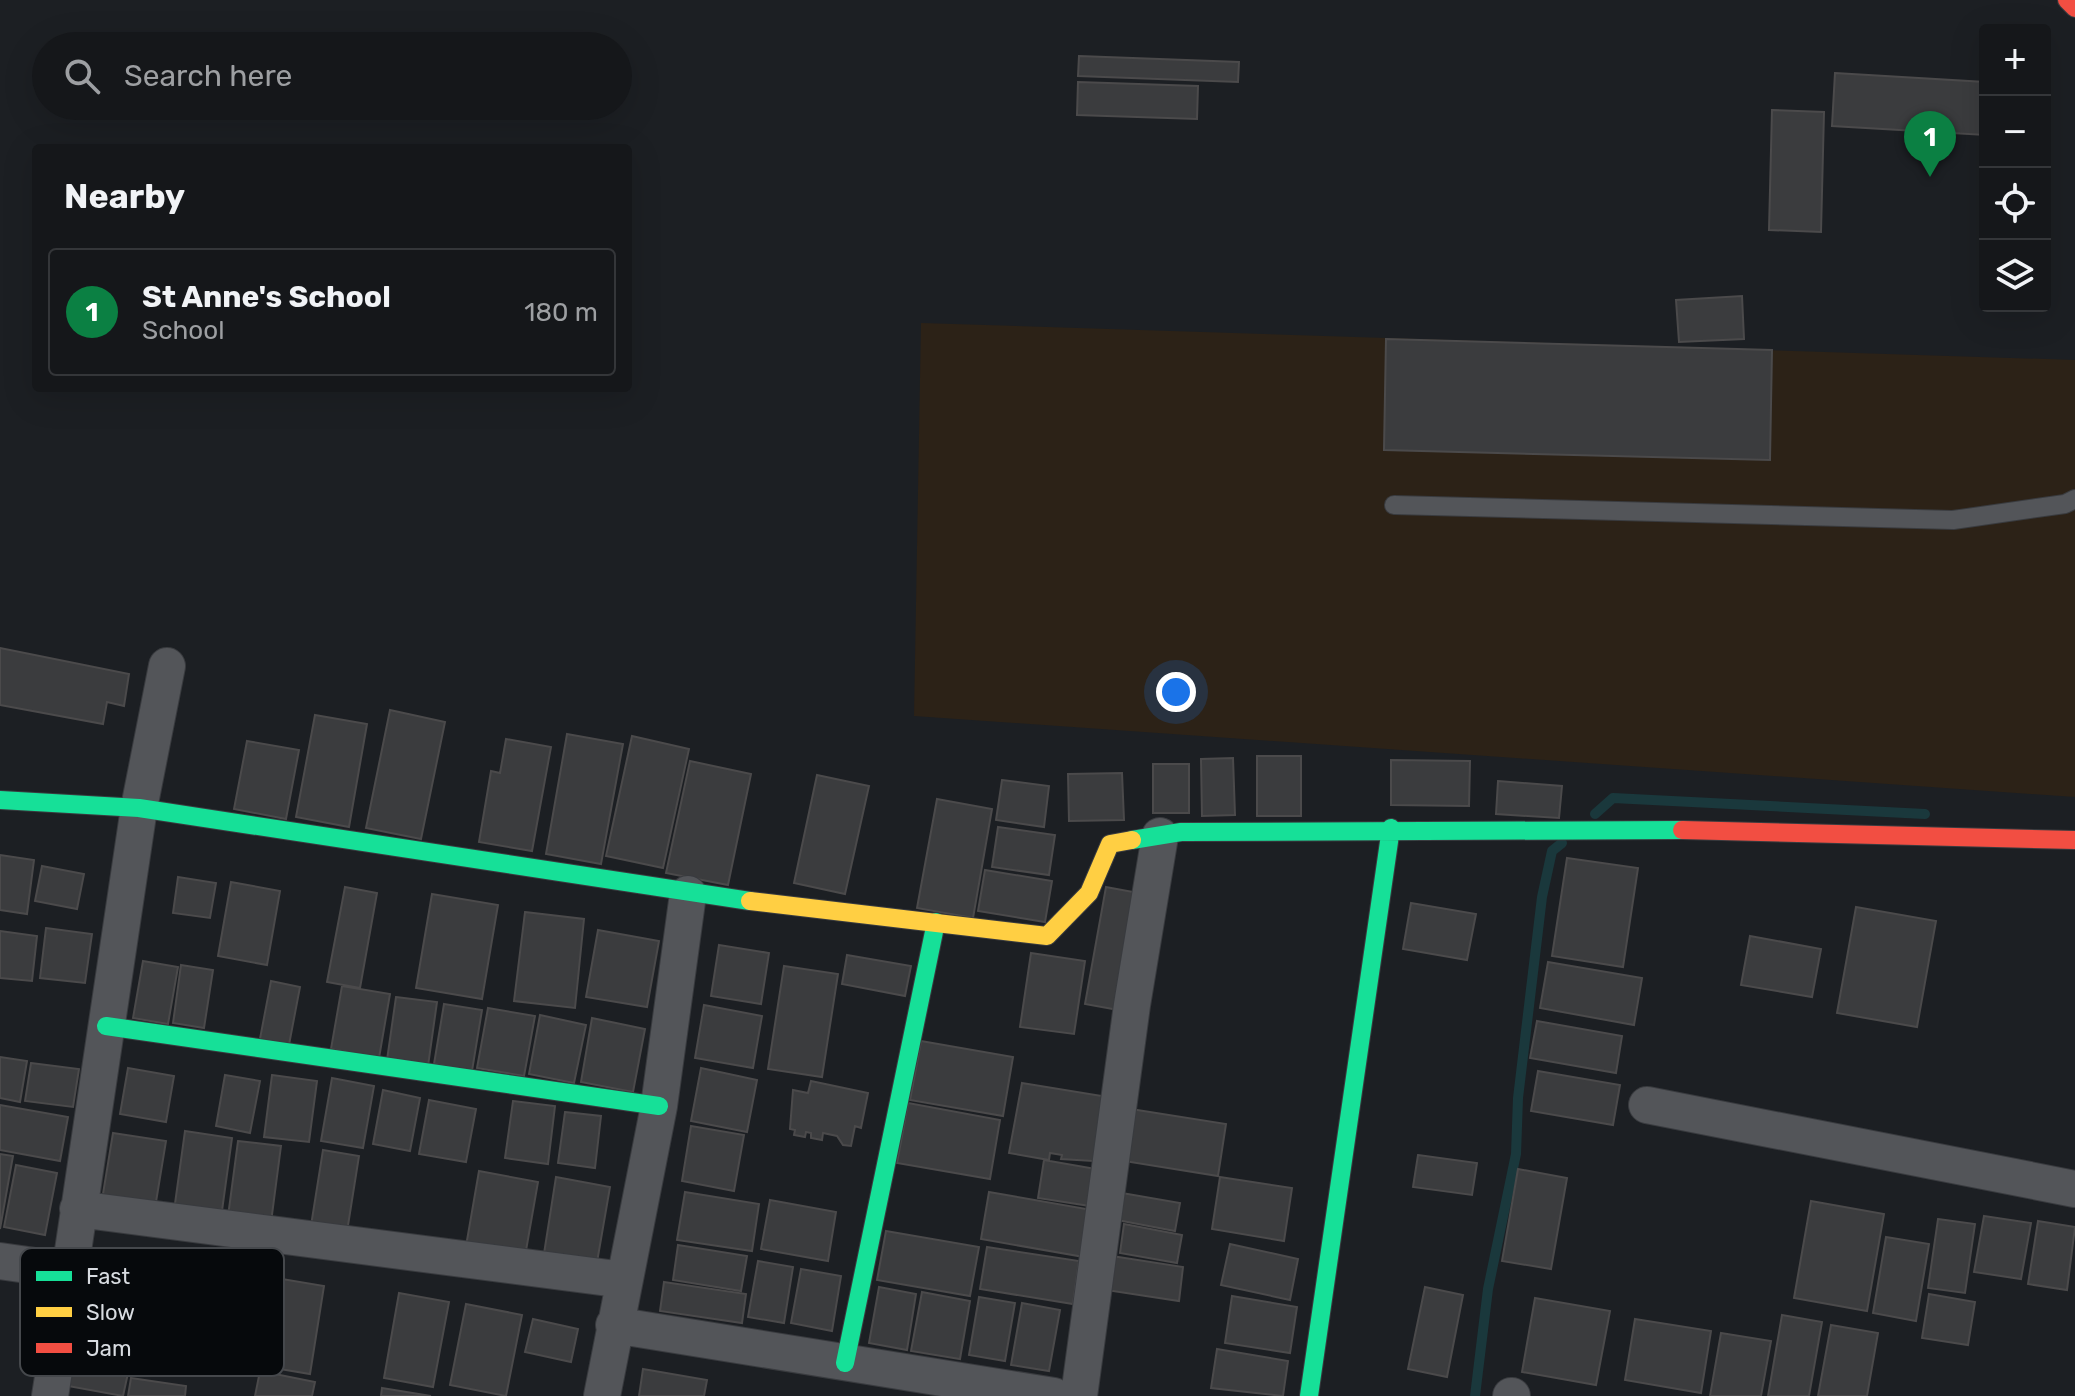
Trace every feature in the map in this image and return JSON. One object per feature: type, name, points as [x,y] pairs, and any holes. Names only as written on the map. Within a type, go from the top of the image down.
[{"type":"street","points":[[2067,0],[2075,8]]},
{"type":"street","points":[[73,1248],[139,808],[167,666]]},
{"type":"street","points":[[0,800],[139,808],[688,894],[1047,936],[1089,893],[1110,844],[1181,832],[1600,828],[2075,840]]},
{"type":"street","points":[[1309,1396],[1391,828]]},
{"type":"street","points":[[1079,1396],[1132,1005],[1160,836]]},
{"type":"street","points":[[602,1396],[659,1106],[688,894]]},
{"type":"street","points":[[845,1363],[936,922]]},
{"type":"street","points":[[106,1026],[659,1106]]},
{"type":"street","points":[[1647,1105],[2075,1189]]},
{"type":"street","points":[[78,1209],[624,1280]]},
{"type":"street","points":[[0,1261],[20,1264]]},
{"type":"street","points":[[614,1325],[1054,1396]]},
{"type":"street","points":[[50,1396],[53,1376]]},
{"type":"lane","points":[[1394,505],[1953,520],[2065,504],[2075,499]]},
{"type":"shaded area","points":[[921,323],[2075,360],[2075,797],[914,716]]},
{"type":"building","points":[[1079,56],[1239,62],[1238,82],[1078,76]]},
{"type":"building","points":[[1835,73],[1979,82],[1979,135],[1832,126]]},
{"type":"building","points":[[1078,82],[1198,86],[1197,119],[1077,115]]},
{"type":"building","points":[[1772,110],[1824,112],[1821,232],[1769,230]]},
{"type":"building","points":[[1742,296],[1744,339],[1679,342],[1676,300]]},
{"type":"building","points":[[1386,339],[1772,350],[1770,460],[1384,450]]},
{"type":"building","points":[[0,648],[129,674],[124,706],[107,702],[103,724],[0,705]]},
{"type":"building","points":[[390,710],[445,722],[421,839],[366,828]]},
{"type":"building","points":[[315,715],[367,724],[349,827],[296,817]]},
{"type":"building","points":[[567,734],[623,744],[601,864],[546,854]]},
{"type":"building","points":[[632,736],[689,749],[663,868],[606,856]]},
{"type":"building","points":[[506,739],[551,747],[532,851],[479,842],[491,771],[500,773]]},
{"type":"building","points":[[247,741],[299,750],[286,819],[234,809]]},
{"type":"building","points":[[1257,756],[1301,756],[1301,816],[1257,816]]},
{"type":"building","points":[[1233,758],[1235,815],[1202,816],[1201,759]]},
{"type":"building","points":[[1391,760],[1470,761],[1469,806],[1391,805]]},
{"type":"building","points":[[690,761],[751,774],[728,885],[666,873]]},
{"type":"building","points":[[1153,764],[1189,764],[1189,813],[1153,813]]},
{"type":"building","points":[[1122,773],[1124,820],[1069,821],[1068,774]]},
{"type":"building","points":[[817,775],[869,786],[845,894],[794,883]]},
{"type":"building","points":[[1002,780],[1049,786],[1044,827],[996,820]]},
{"type":"building","points":[[1498,781],[1562,786],[1559,818],[1496,814]]},
{"type":"building","points":[[937,799],[992,809],[973,918],[917,908]]},
{"type":"building","points":[[998,827],[1055,835],[1049,875],[992,867]]},
{"type":"building","points":[[0,855],[34,860],[27,914],[0,910]]},
{"type":"building","points":[[1567,858],[1638,868],[1623,967],[1552,956]]},
{"type":"building","points":[[42,866],[84,874],[77,909],[35,901]]},
{"type":"building","points":[[985,870],[1052,881],[1045,922],[978,911]]},
{"type":"building","points":[[178,877],[216,883],[210,918],[173,913]]},
{"type":"building","points":[[231,882],[280,891],[267,965],[218,956]]},
{"type":"building","points":[[345,887],[377,893],[360,988],[327,982]]},
{"type":"building","points":[[1106,887],[1144,894],[1124,1011],[1085,1004]]},
{"type":"building","points":[[432,894],[498,905],[482,999],[416,988]]},
{"type":"building","points":[[1411,903],[1476,914],[1467,960],[1403,949]]},
{"type":"building","points":[[1856,907],[1936,921],[1917,1027],[1837,1013]]},
{"type":"building","points":[[525,912],[584,919],[575,1008],[514,1001]]},
{"type":"building","points":[[46,928],[92,934],[85,983],[40,978]]},
{"type":"building","points":[[598,930],[659,941],[647,1007],[586,997]]},
{"type":"building","points":[[0,931],[37,936],[32,981],[0,978]]},
{"type":"building","points":[[1750,936],[1821,949],[1812,997],[1741,985]]},
{"type":"building","points":[[719,945],[769,953],[761,1004],[711,996]]},
{"type":"building","points":[[1031,953],[1085,961],[1074,1034],[1020,1027]]},
{"type":"building","points":[[847,955],[911,966],[905,996],[842,984]]},
{"type":"building","points":[[143,961],[178,967],[168,1024],[133,1018]]},
{"type":"building","points":[[1548,962],[1642,978],[1634,1025],[1540,1008]]},
{"type":"building","points":[[181,965],[213,970],[204,1028],[173,1023]]},
{"type":"building","points":[[784,966],[838,974],[822,1077],[768,1069]]},
{"type":"building","points":[[271,981],[300,987],[288,1050],[259,1044]]},
{"type":"building","points":[[342,986],[390,994],[379,1058],[331,1049]]},
{"type":"building","points":[[396,997],[437,1002],[428,1066],[387,1060]]},
{"type":"building","points":[[444,1004],[482,1010],[472,1071],[434,1064]]},
{"type":"building","points":[[704,1005],[762,1016],[753,1068],[695,1058]]},
{"type":"building","points":[[488,1008],[535,1016],[524,1076],[477,1068]]},
{"type":"building","points":[[540,1015],[586,1025],[574,1083],[529,1074]]},
{"type":"building","points":[[592,1018],[645,1029],[633,1092],[581,1082]]},
{"type":"building","points":[[1537,1021],[1622,1036],[1616,1073],[1530,1058]]},
{"type":"building","points":[[921,1041],[1013,1057],[1003,1116],[910,1100]]},
{"type":"building","points":[[0,1057],[27,1061],[20,1102],[0,1098]]},
{"type":"building","points":[[31,1063],[79,1069],[73,1107],[25,1101]]},
{"type":"building","points":[[128,1068],[174,1076],[166,1122],[120,1114]]},
{"type":"building","points":[[701,1068],[757,1080],[747,1132],[691,1121]]},
{"type":"building","points":[[1538,1071],[1620,1085],[1613,1125],[1531,1111]]},
{"type":"building","points":[[225,1075],[260,1081],[250,1133],[216,1126]]},
{"type":"building","points":[[272,1075],[317,1081],[309,1142],[264,1137]]},
{"type":"building","points":[[332,1078],[374,1086],[363,1148],[321,1141]]},
{"type":"building","points":[[811,1081],[868,1093],[861,1128],[855,1126],[851,1146],[843,1145],[837,1136],[823,1133],[822,1140],[811,1138],[811,1133],[806,1132],[805,1137],[794,1135],[795,1130],[790,1129],[793,1090],[808,1093]]},
{"type":"building","points":[[1022,1083],[1108,1097],[1093,1161],[1061,1159],[1062,1155],[1050,1153],[1049,1160],[1009,1153]]},
{"type":"building","points":[[383,1090],[420,1098],[410,1151],[373,1144]]},
{"type":"building","points":[[429,1100],[476,1109],[466,1162],[419,1154]]},
{"type":"building","points":[[513,1101],[555,1106],[548,1164],[505,1158]]},
{"type":"building","points":[[908,1103],[1000,1120],[990,1179],[897,1163]]},
{"type":"building","points":[[0,1105],[68,1117],[60,1161],[0,1150]]},
{"type":"building","points":[[1131,1109],[1226,1124],[1218,1176],[1124,1161]]},
{"type":"building","points":[[565,1112],[601,1116],[595,1168],[558,1163]]},
{"type":"building","points":[[691,1126],[744,1135],[734,1191],[682,1181]]},
{"type":"building","points":[[185,1131],[232,1138],[221,1218],[174,1211]]},
{"type":"building","points":[[113,1133],[166,1141],[155,1208],[102,1200]]},
{"type":"building","points":[[238,1141],[281,1146],[270,1230],[227,1224]]},
{"type":"building","points":[[323,1150],[359,1156],[346,1238],[310,1232]]},
{"type":"building","points":[[0,1154],[13,1156],[0,1229]]},
{"type":"building","points":[[1418,1155],[1477,1163],[1472,1195],[1413,1187]]},
{"type":"building","points":[[1044,1160],[1096,1169],[1090,1206],[1038,1198]]},
{"type":"building","points":[[16,1165],[57,1173],[45,1235],[4,1227]]},
{"type":"building","points":[[1518,1169],[1567,1178],[1551,1269],[1502,1261]]},
{"type":"building","points":[[479,1171],[538,1182],[524,1262],[465,1252]]},
{"type":"building","points":[[556,1177],[610,1187],[596,1268],[543,1260]]},
{"type":"building","points":[[1220,1177],[1292,1188],[1284,1241],[1212,1229]]},
{"type":"building","points":[[685,1192],[759,1204],[752,1251],[677,1240]]},
{"type":"building","points":[[989,1192],[1092,1210],[1084,1257],[981,1239]]},
{"type":"building","points":[[1122,1193],[1180,1203],[1175,1231],[1117,1220]]},
{"type":"building","points":[[770,1200],[836,1212],[828,1261],[761,1249]]},
{"type":"building","points":[[1811,1201],[1884,1214],[1867,1311],[1794,1298]]},
{"type":"building","points":[[1984,1216],[2031,1223],[2021,1279],[1974,1272]]},
{"type":"building","points":[[1938,1219],[1975,1224],[1965,1293],[1928,1288]]},
{"type":"building","points":[[2038,1221],[2075,1227],[2067,1290],[2028,1284]]},
{"type":"building","points":[[1124,1224],[1182,1235],[1177,1263],[1120,1253]]},
{"type":"building","points":[[886,1231],[979,1247],[970,1296],[877,1280]]},
{"type":"building","points":[[1886,1237],[1929,1244],[1916,1321],[1873,1313]]},
{"type":"building","points":[[1230,1244],[1298,1259],[1290,1300],[1221,1285]]},
{"type":"building","points":[[678,1245],[747,1256],[741,1291],[673,1280]]},
{"type":"building","points":[[987,1247],[1079,1261],[1073,1304],[980,1289]]},
{"type":"building","points":[[1112,1256],[1183,1267],[1179,1301],[1106,1290]]},
{"type":"building","points":[[758,1261],[793,1267],[784,1323],[748,1317]]},
{"type":"building","points":[[801,1269],[841,1276],[832,1331],[791,1323]]},
{"type":"building","points":[[284,1279],[324,1286],[310,1374],[284,1370]]},
{"type":"building","points":[[664,1282],[746,1294],[742,1323],[660,1311]]},
{"type":"building","points":[[879,1287],[916,1294],[907,1350],[869,1343]]},
{"type":"building","points":[[1425,1287],[1463,1295],[1447,1377],[1408,1369]]},
{"type":"building","points":[[922,1292],[970,1301],[960,1359],[911,1351]]},
{"type":"building","points":[[399,1293],[449,1302],[433,1387],[384,1378]]},
{"type":"building","points":[[1929,1294],[1975,1302],[1968,1345],[1922,1338]]},
{"type":"building","points":[[1232,1296],[1297,1307],[1290,1353],[1225,1343]]},
{"type":"building","points":[[979,1297],[1015,1303],[1005,1361],[969,1355]]},
{"type":"building","points":[[1535,1298],[1610,1311],[1596,1385],[1522,1372]]},
{"type":"building","points":[[1022,1303],[1060,1310],[1049,1371],[1011,1365]]},
{"type":"building","points":[[466,1304],[522,1315],[506,1396],[450,1385]]},
{"type":"building","points":[[1782,1315],[1822,1322],[1809,1396],[1768,1396]]},
{"type":"building","points":[[533,1319],[578,1329],[571,1362],[525,1352]]},
{"type":"building","points":[[1635,1319],[1711,1331],[1701,1393],[1625,1380]]},
{"type":"building","points":[[1831,1325],[1878,1333],[1867,1396],[1818,1396]]},
{"type":"building","points":[[1721,1333],[1771,1341],[1761,1396],[1710,1396]]},
{"type":"building","points":[[1217,1349],[1288,1361],[1283,1396],[1211,1388]]},
{"type":"building","points":[[643,1369],[707,1380],[704,1396],[639,1396]]},
{"type":"building","points":[[70,1376],[127,1376],[123,1396],[68,1386]]},
{"type":"building","points":[[259,1376],[284,1376],[315,1382],[312,1396],[255,1396]]},
{"type":"building","points":[[131,1378],[186,1386],[185,1396],[128,1396]]},
{"type":"building","points":[[382,1388],[431,1396],[381,1396]]},
{"type":"waterway","points":[[1595,814],[1613,798],[1925,814]]},
{"type":"waterway","points":[[1475,1396],[1488,1289],[1516,1154],[1518,1098],[1542,897],[1552,851],[1562,843]]},
{"type":"traffic: fast","points":[[0,800],[139,808],[750,901]]},
{"type":"traffic: fast","points":[[1309,1396],[1391,828]]},
{"type":"traffic: fast","points":[[1132,840],[1181,832],[1682,830]]},
{"type":"traffic: fast","points":[[845,1363],[936,922]]},
{"type":"traffic: fast","points":[[106,1026],[659,1106]]},
{"type":"traffic: slow","points":[[750,901],[1047,936],[1089,893],[1110,844],[1132,840]]},
{"type":"traffic: jam","points":[[2067,0],[2075,8]]},
{"type":"traffic: jam","points":[[1682,830],[2075,840]]},
{"type":"place","name":"St Anne's School","points":[[1930,177]]}]
